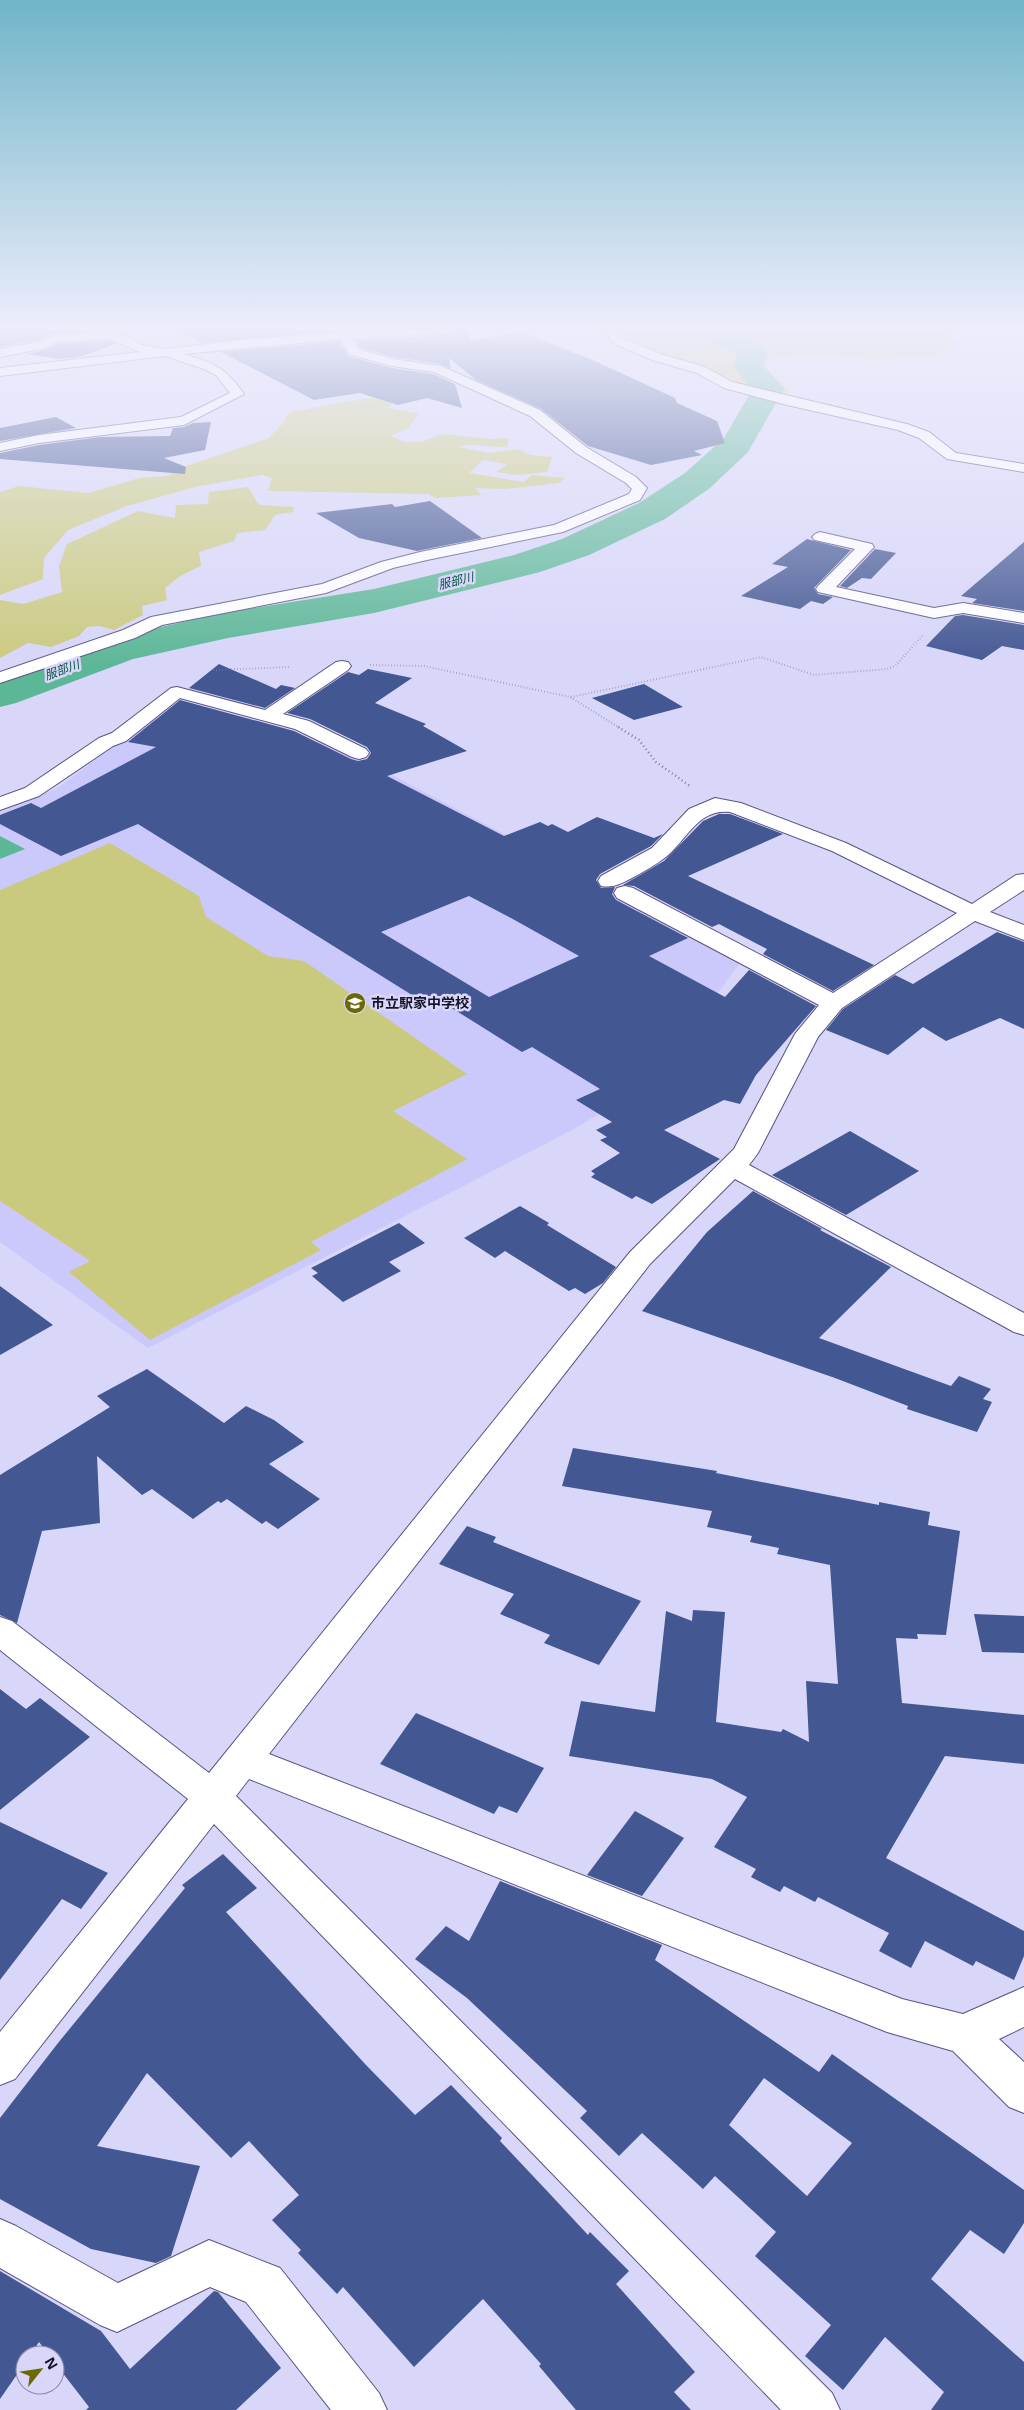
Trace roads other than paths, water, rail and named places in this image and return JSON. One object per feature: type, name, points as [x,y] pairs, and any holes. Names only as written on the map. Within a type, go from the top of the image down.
[{"type":"street","points":[[0,447],[24,442]]},
{"type":"street","points":[[0,678],[129,634],[157,621],[326,588],[387,565],[426,554],[558,529],[635,496],[640,488],[631,480],[572,442]]},
{"type":"street","points":[[934,442],[952,456],[1024,468]]},
{"type":"street","points":[[820,537],[866,547],[824,589],[934,613],[963,608],[1024,618]]},
{"type":"street","points":[[268,716],[342,666]]},
{"type":"street","points":[[0,804],[32,792],[106,742],[119,736],[177,692],[302,725],[359,753]]},
{"type":"street","points":[[834,1003],[617,887],[660,852],[696,813],[715,804],[734,807],[839,847],[973,913],[1024,933]]},
{"type":"street","points":[[0,2065],[640,1258],[745,1153],[807,1034],[834,1003],[1024,880]]},
{"type":"street","points":[[733,1167],[1024,1325]]},
{"type":"street","points":[[0,1631],[213,1797],[815,2410]]},
{"type":"street","points":[[242,1760],[902,2018],[965,2034],[1024,2092]]},
{"type":"street","points":[[965,2034],[1024,2006]]},
{"type":"street","points":[[0,2242],[117,2308],[209,2263],[263,2285],[362,2410]]},
{"type":"waterway","name":"服部川","points":[[0,694],[120,649],[228,625],[374,601],[526,564],[550,556],[601,537],[676,497],[698,481],[729,453],[737,442]]},
{"type":"place","name":"市立駅家中学校","points":[[355,1003]]}]
